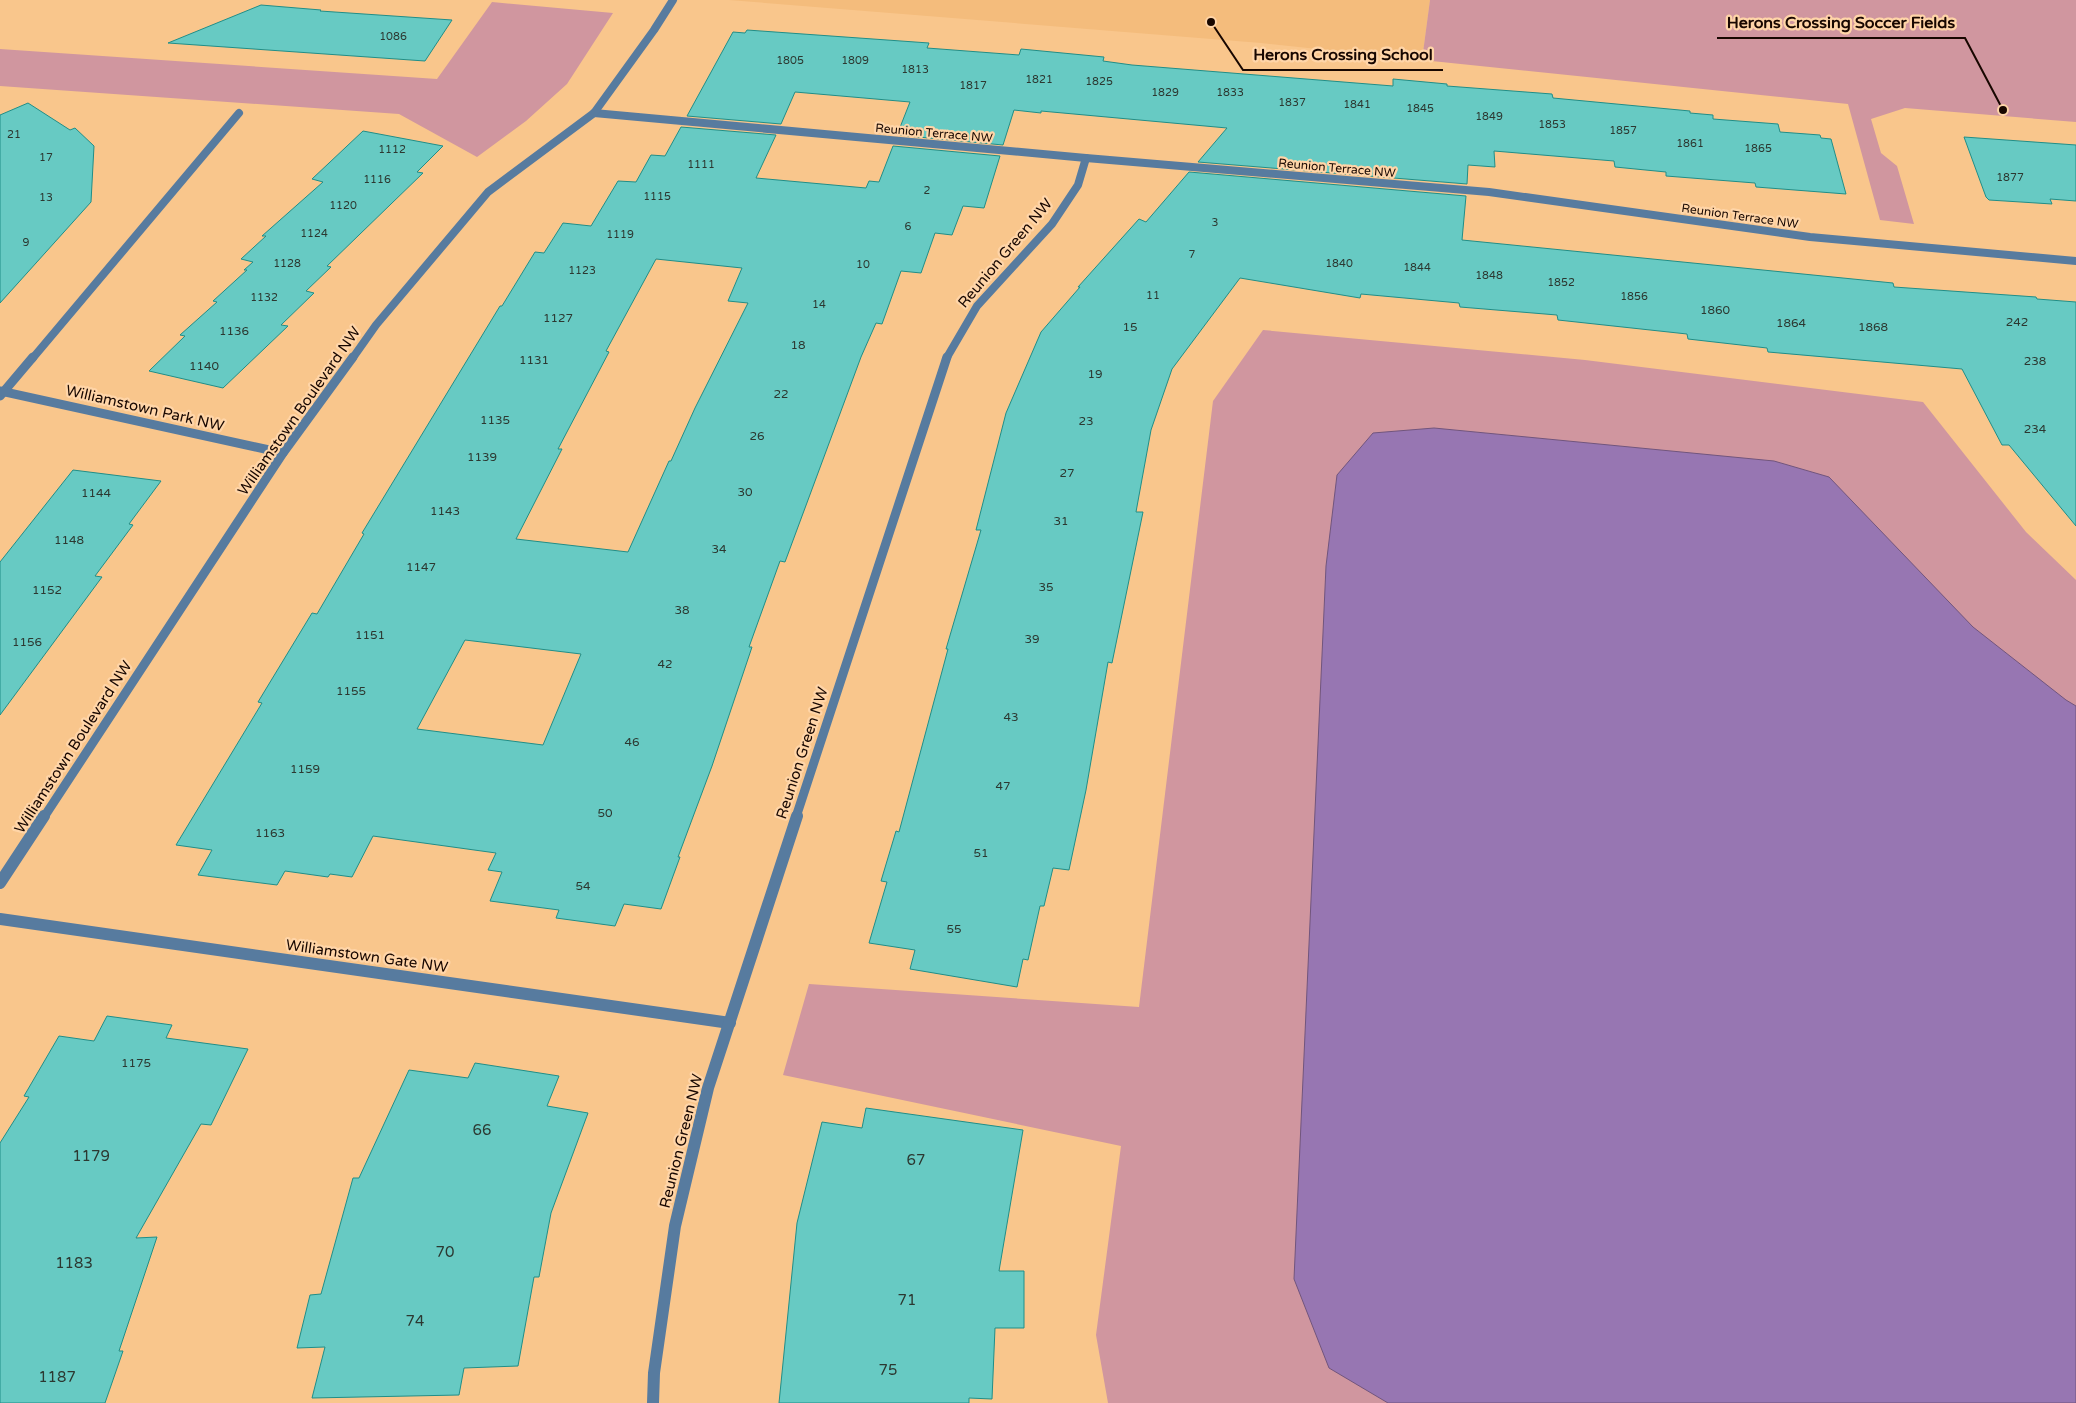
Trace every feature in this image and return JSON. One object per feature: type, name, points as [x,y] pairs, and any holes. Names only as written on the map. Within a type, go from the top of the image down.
[{"type":"street","name":"Williamstown Boulevard NW","points":[[0,883],[284,453],[376,325],[488,192],[594,113],[654,30],[672,0]]},
{"type":"street","points":[[1,393],[239,113]]},
{"type":"street","name":"Reunion Terrace NW","points":[[594,113],[1086,158],[1489,192],[1810,237],[2076,260]]},
{"type":"street","name":"Reunion Green NW","points":[[653,1403],[654,1373],[675,1226],[708,1088],[945,361],[977,306],[1052,224],[1078,185],[1086,158]]},
{"type":"street","name":"Williamstown Park NW","points":[[1,393],[284,453]]},
{"type":"street","name":"Williamstown Gate NW","points":[[0,919],[730,1023]]},
{"type":"shaded area","points":[[729,0],[1430,0],[1422,60],[1261,43]]},
{"type":"shaded area","points":[[1430,0],[2076,0],[2076,122],[1905,108],[1871,119],[1881,153],[1897,166],[1914,224],[1880,220],[1848,104],[1422,60]]},
{"type":"shaded area","points":[[492,2],[613,13],[567,84],[526,121],[477,157],[399,114],[0,86],[0,49],[437,79]]},
{"type":"shaded area","points":[[1263,330],[1585,360],[1923,402],[2026,532],[2076,580],[2076,1403],[1108,1403],[1096,1335],[1121,1146],[783,1075],[809,984],[1139,1007],[1213,401]]},
{"type":"shaded area","points":[[1434,428],[1774,461],[1829,477],[1973,627],[2076,706],[2076,1403],[1388,1403],[1329,1368],[1294,1279],[1326,566],[1337,475],[1373,433]]},
{"type":"building","points":[[261,5],[452,20],[425,61],[168,43]]},
{"type":"building","points":[[747,30],[929,43],[927,48],[1019,55],[1021,49],[1104,57],[1103,61],[1132,65],[1393,86],[1393,79],[1447,84],[1447,86],[1552,94],[1553,98],[1690,111],[1690,113],[1713,115],[1713,119],[1778,124],[1780,132],[1820,135],[1821,138],[1831,139],[1846,194],[1756,187],[1755,183],[1666,176],[1666,172],[1615,167],[1614,161],[1494,151],[1495,167],[1468,165],[1467,184],[1198,162],[1227,128],[1041,111],[1041,113],[1014,110],[1003,145],[897,135],[910,102],[795,92],[781,124],[687,116],[733,32],[745,33]]},
{"type":"building","points":[[28,103],[70,130],[75,128],[94,146],[91,202],[0,303],[0,115]]},
{"type":"building","points":[[681,127],[776,135],[756,178],[866,188],[869,181],[879,182],[893,146],[1000,156],[984,208],[963,206],[952,235],[935,233],[921,273],[901,271],[882,324],[876,323],[861,357],[785,562],[780,561],[749,647],[752,647],[712,766],[661,909],[624,904],[615,926],[556,918],[559,910],[490,901],[502,872],[488,870],[496,853],[373,836],[352,877],[330,874],[328,877],[285,871],[277,885],[198,875],[212,850],[176,845],[262,703],[258,702],[312,613],[317,614],[364,534],[362,533],[535,252],[544,253],[563,223],[591,226],[618,181],[636,182],[651,155],[665,156]],"holes":[[[656,259],[742,268],[728,301],[748,303],[695,408],[671,461],[669,461],[628,552],[516,539],[562,449],[558,449],[609,352],[606,351]],[[465,640],[581,654],[543,745],[417,729]]]},
{"type":"building","points":[[363,131],[443,146],[417,172],[423,173],[327,266],[331,267],[306,291],[314,293],[281,325],[288,326],[223,388],[149,371],[185,336],[180,335],[217,302],[213,301],[247,270],[244,270],[253,262],[241,259],[266,236],[262,236],[323,182],[312,179]]},
{"type":"building","points":[[1964,137],[2076,145],[2076,201],[2050,199],[2052,204],[1989,200],[1986,197]]},
{"type":"building","points":[[1189,172],[1466,196],[1462,240],[1893,283],[1894,287],[2036,297],[2037,299],[2076,302],[2076,526],[2009,445],[2002,445],[1962,369],[1768,352],[1767,348],[1688,339],[1687,334],[1558,320],[1557,315],[1460,307],[1459,303],[1361,294],[1360,298],[1240,278],[1172,369],[1151,430],[1136,512],[1143,512],[1112,663],[1108,662],[1086,790],[1069,870],[1053,868],[1044,906],[1040,906],[1028,960],[1023,959],[1017,987],[910,969],[915,950],[869,943],[887,882],[881,881],[896,831],[899,832],[948,649],[946,649],[981,530],[976,530],[1006,413],[1041,332],[1080,287],[1078,287],[1139,219],[1146,222]]},
{"type":"building","points":[[73,470],[161,481],[129,524],[133,525],[95,576],[102,577],[0,715],[0,562]]},
{"type":"building","points":[[107,1016],[172,1025],[166,1038],[248,1049],[211,1125],[201,1124],[136,1238],[157,1237],[119,1351],[123,1351],[105,1403],[0,1403],[0,1143],[29,1097],[24,1096],[59,1036],[94,1041]]},
{"type":"building","points":[[475,1063],[559,1076],[547,1106],[588,1113],[551,1213],[539,1277],[534,1277],[518,1366],[464,1368],[459,1395],[312,1398],[325,1347],[297,1348],[310,1295],[321,1294],[353,1178],[359,1178],[409,1070],[468,1078]]},
{"type":"building","points":[[866,1108],[1023,1130],[999,1271],[1024,1271],[1024,1328],[995,1328],[992,1399],[969,1398],[969,1403],[779,1403],[797,1223],[822,1122],[862,1128]]},
{"type":"place","name":"Herons Crossing School","points":[[1211,22]]},
{"type":"place","name":"Herons Crossing Soccer Fields","points":[[2003,110]]}]
